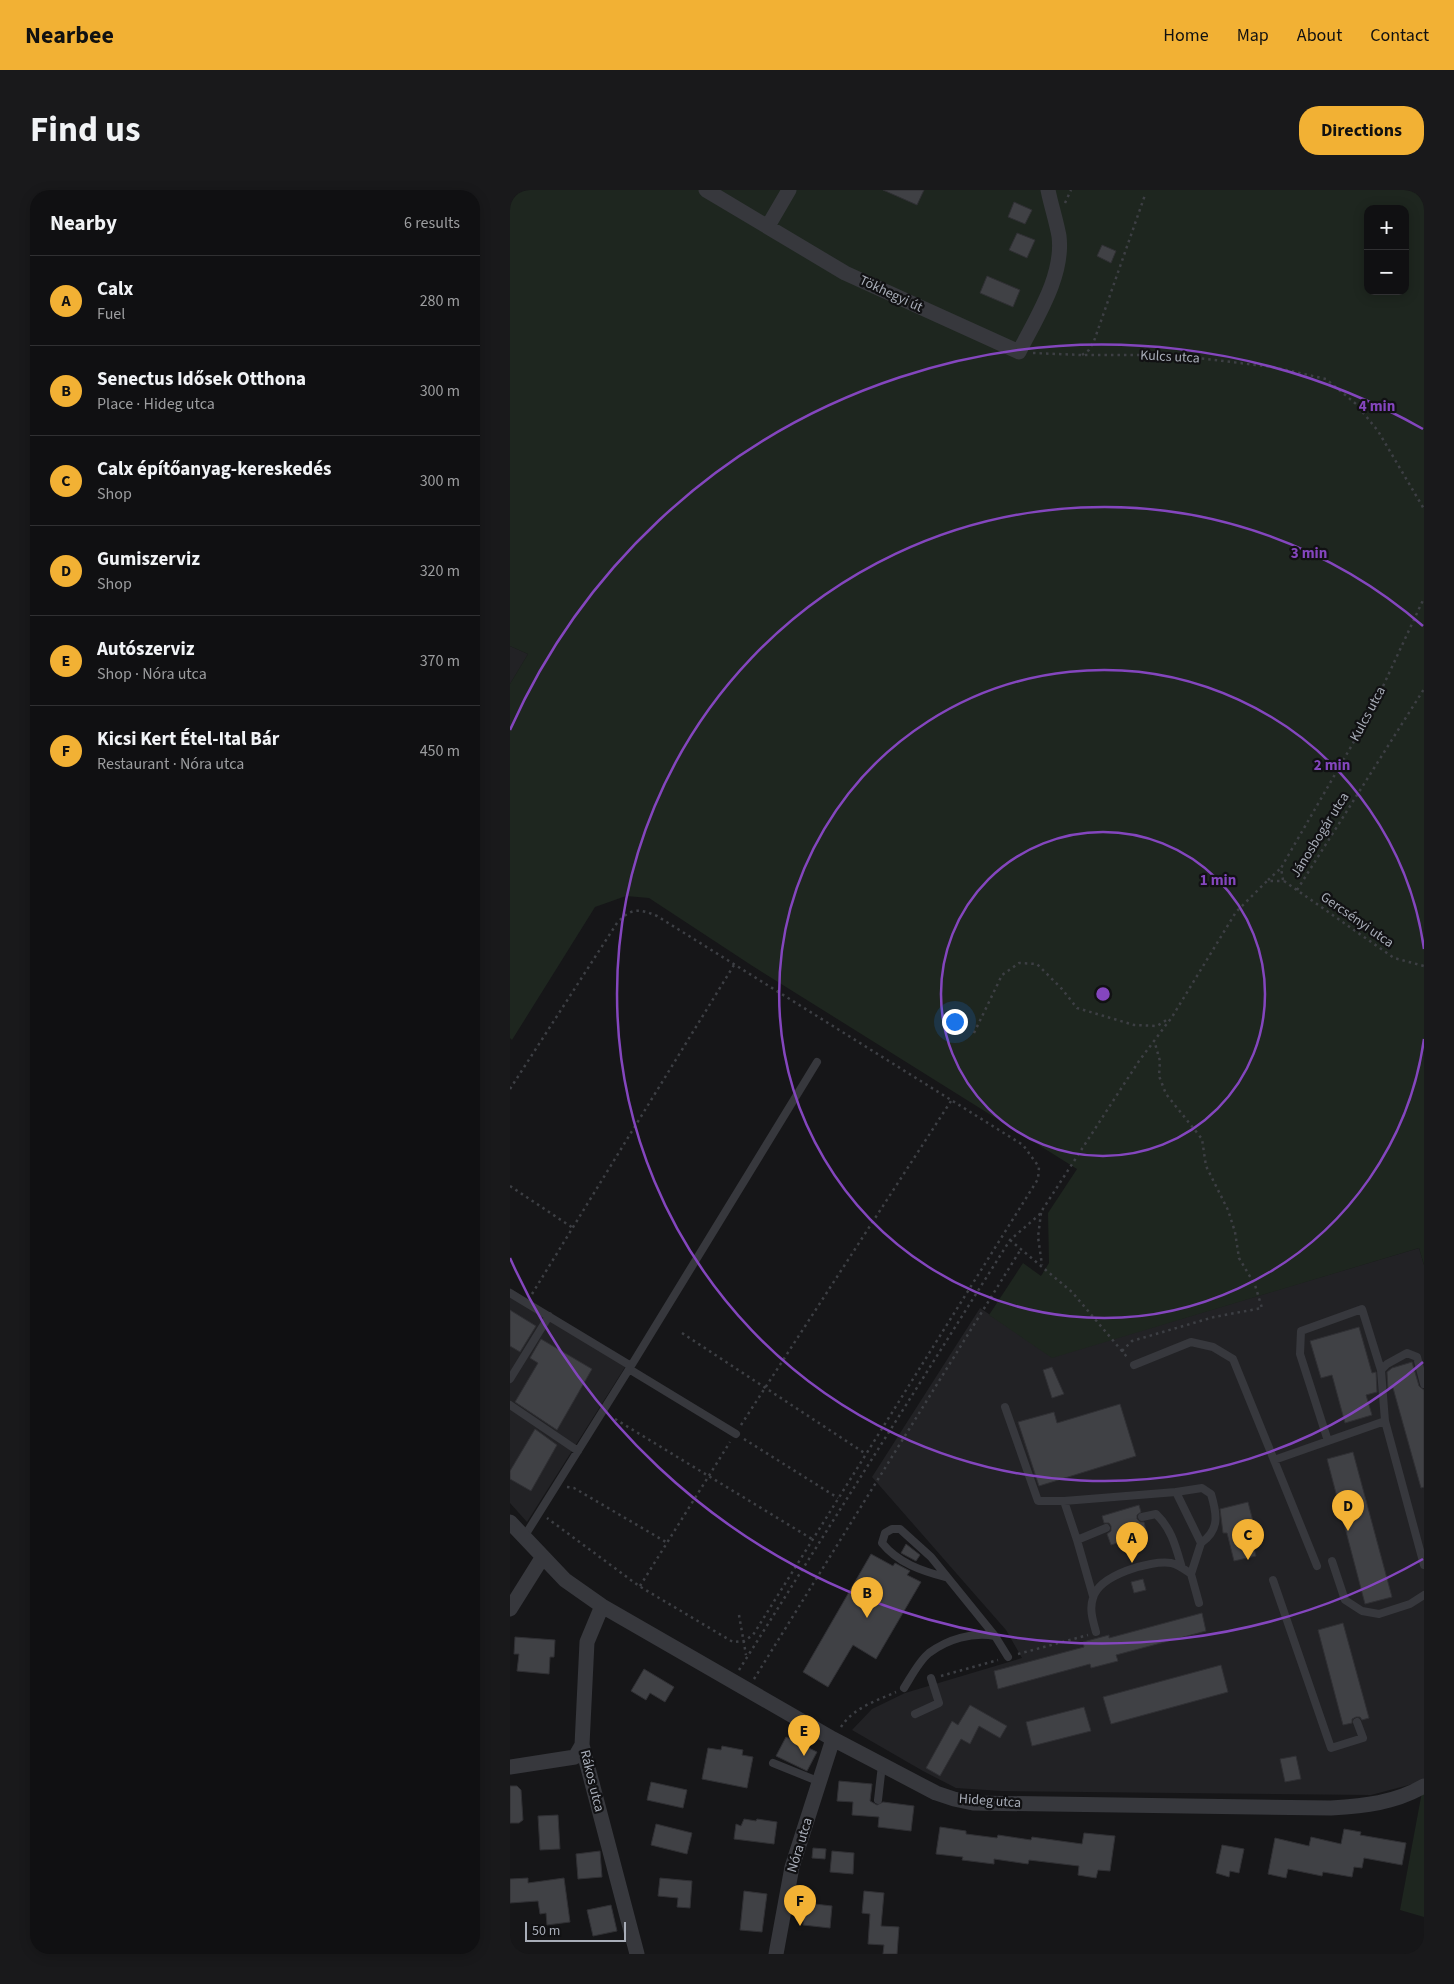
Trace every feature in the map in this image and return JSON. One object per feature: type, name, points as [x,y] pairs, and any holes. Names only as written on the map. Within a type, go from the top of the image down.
[{"type":"street","name":"Tökhegyi út","points":[[706,190],[845,272],[1019,352]]},
{"type":"street","points":[[768,226],[789,190]]},
{"type":"street","points":[[1019,352],[1049,289],[1057,260],[1059,237],[1048,190]]},
{"type":"street","name":"Hideg utca","points":[[510,1522],[542,1558],[565,1580],[602,1606],[833,1739],[936,1793],[954,1799],[973,1802],[1331,1808],[1368,1806],[1397,1798],[1424,1786]]},
{"type":"street","points":[[510,1609],[542,1558]]},
{"type":"street","name":"Rákos utca","points":[[602,1606],[587,1642],[582,1745],[636,1954]]},
{"type":"street","name":"Nóra utca","points":[[776,1954],[792,1867],[833,1739]]},
{"type":"street","points":[[510,1767],[575,1757],[582,1745]]},
{"type":"lane","points":[[524,1537],[817,1062]]},
{"type":"lane","points":[[510,1293],[736,1434]]},
{"type":"lane","points":[[1328,1442],[1300,1354],[1300,1331],[1362,1309],[1381,1370],[1385,1421],[1424,1565]]},
{"type":"lane","points":[[510,1379],[549,1316]]},
{"type":"lane","points":[[1134,1366],[1190,1342],[1213,1347],[1233,1359],[1317,1566]]},
{"type":"lane","points":[[1381,1370],[1387,1364],[1407,1353],[1417,1357],[1424,1384]]},
{"type":"lane","points":[[510,1405],[578,1451]]},
{"type":"lane","points":[[1005,1407],[1038,1501],[1064,1501],[1176,1492],[1202,1488],[1211,1494],[1215,1509],[1215,1528],[1201,1543],[1191,1574],[1199,1603]]},
{"type":"lane","points":[[1274,1460],[1385,1421]]},
{"type":"lane","points":[[1176,1492],[1201,1543]]},
{"type":"lane","points":[[1064,1501],[1093,1596]]},
{"type":"lane","points":[[1142,1517],[1156,1514],[1165,1522],[1171,1533],[1182,1568]]},
{"type":"lane","points":[[1077,1540],[1106,1528]]},
{"type":"lane","points":[[945,1577],[923,1571],[894,1556],[882,1543],[884,1533],[892,1529],[900,1530],[931,1558],[995,1636],[1008,1657]]},
{"type":"lane","points":[[1332,1561],[1345,1600],[1362,1611],[1379,1614],[1410,1604],[1424,1595]]},
{"type":"lane","points":[[1096,1632],[1091,1608],[1093,1596],[1101,1583],[1116,1574],[1160,1562],[1173,1563],[1191,1574]]},
{"type":"lane","points":[[1273,1580],[1331,1748],[1363,1738],[1357,1722]]},
{"type":"lane","points":[[904,1688],[928,1654],[947,1643],[968,1635],[982,1634],[995,1636]]},
{"type":"lane","points":[[915,1714],[939,1703],[931,1678]]},
{"type":"lane","points":[[774,1763],[820,1782]]},
{"type":"lane","points":[[878,1800],[882,1765]]},
{"type":"path","points":[[1081,355],[1089,350],[1094,341],[1144,195]]},
{"type":"path","name":"Kulcs utca","points":[[1019,352],[1081,355],[1173,355],[1273,367],[1326,379],[1356,404],[1375,427],[1424,509]]},
{"type":"path","name":"Kulcs utca","points":[[1041,1211],[1139,1060],[1172,1017],[1236,912],[1281,868],[1370,712],[1424,598]]},
{"type":"path","name":"Jánosbogár utca","points":[[1297,890],[1424,689]]},
{"type":"path","points":[[1267,881],[1284,881],[1281,868]]},
{"type":"path","name":"Gercsényi utca","points":[[1284,881],[1394,958],[1424,966]]},
{"type":"path","points":[[510,1089],[617,924],[627,913],[642,910],[657,916],[1023,1145],[1038,1168],[1038,1179],[753,1635],[744,1641],[733,1642],[640,1586],[539,1513]]},
{"type":"path","points":[[974,1033],[1002,975],[1020,963],[1037,964],[1062,989],[1077,1008],[1134,1025],[1157,1026],[1172,1017]]},
{"type":"path","points":[[527,1303],[734,965]]},
{"type":"path","points":[[1122,1351],[1132,1341],[1214,1318],[1262,1308],[1255,1285],[1239,1258],[1236,1232],[1228,1210],[1206,1166],[1202,1139],[1166,1094],[1159,1076],[1160,1061],[1154,1040]]},
{"type":"path","points":[[640,1586],[666,1542],[951,1101]]},
{"type":"path","points":[[510,1186],[573,1228]]},
{"type":"path","points":[[733,1680],[1010,1240],[1041,1211]]},
{"type":"path","points":[[1041,1211],[1038,1237],[1042,1266]]},
{"type":"path","points":[[1010,1240],[1072,1292],[1134,1366]]},
{"type":"path","points":[[748,1689],[774,1644],[1021,1249]]},
{"type":"path","points":[[682,1333],[866,1454]]},
{"type":"path","points":[[615,1419],[812,1540]]},
{"type":"path","points":[[736,1434],[838,1498]]},
{"type":"path","points":[[556,1486],[574,1488],[666,1542]]},
{"type":"path","points":[[739,1615],[746,1657]]},
{"type":"path","points":[[931,1678],[1096,1632]]},
{"type":"path","points":[[833,1739],[845,1720],[863,1707],[904,1688]]},
{"type":"shaded area","points":[[510,190],[1424,190],[1424,1265],[1419,1248],[1052,1358],[989,1315],[1023,1263],[1041,1276],[1049,1263],[1048,1213],[1077,1169],[751,965],[649,898],[626,896],[595,907],[512,1040],[510,1038],[510,684],[528,654],[510,646]]},
{"type":"shaded area","points":[[510,646],[528,654],[510,684]]},
{"type":"shaded area","points":[[1419,1248],[1424,1265],[1424,1781],[1371,1795],[1001,1791],[956,1788],[852,1730],[872,1709],[905,1693],[1022,1658],[1006,1630],[872,1477],[980,1308],[1052,1357]]},
{"type":"shaded area","points":[[510,1288],[627,1364],[527,1522],[510,1503]]},
{"type":"shaded area","points":[[1424,1781],[1424,1917],[1400,1910]]},
{"type":"building","points":[[883,190],[924,190],[917,205]]},
{"type":"building","points":[[1014,202],[1032,210],[1025,224],[1008,217]]},
{"type":"building","points":[[1017,233],[1035,240],[1027,258],[1009,250]]},
{"type":"building","points":[[1102,245],[1116,251],[1111,263],[1097,256]]},
{"type":"building","points":[[987,276],[1020,290],[1013,307],[980,293]]},
{"type":"building","points":[[510,1310],[536,1326],[520,1352],[510,1346]]},
{"type":"building","points":[[1359,1327],[1372,1373],[1376,1372],[1377,1392],[1366,1395],[1372,1415],[1345,1423],[1332,1375],[1321,1378],[1310,1341]]},
{"type":"building","points":[[541,1339],[592,1369],[557,1430],[515,1402],[538,1363],[530,1358]]},
{"type":"building","points":[[1412,1362],[1419,1386],[1424,1390],[1424,1487],[1421,1488],[1393,1388],[1388,1389],[1387,1372],[1392,1368]]},
{"type":"building","points":[[1052,1367],[1064,1394],[1052,1398],[1043,1370]]},
{"type":"building","points":[[1120,1404],[1136,1456],[1039,1486],[1018,1422],[1054,1412],[1057,1423]]},
{"type":"building","points":[[535,1429],[557,1445],[531,1491],[510,1479],[510,1471]]},
{"type":"building","points":[[1353,1452],[1392,1597],[1365,1604],[1327,1459]]},
{"type":"building","points":[[1248,1502],[1254,1525],[1249,1527],[1256,1556],[1234,1561],[1227,1533],[1223,1533],[1220,1509]]},
{"type":"building","points":[[1139,1505],[1141,1512],[1137,1515],[1137,1519],[1140,1522],[1144,1522],[1147,1534],[1111,1545],[1107,1534],[1111,1531],[1111,1526],[1109,1523],[1104,1523],[1102,1516]]},
{"type":"building","points":[[906,1544],[920,1555],[916,1561],[901,1553]]},
{"type":"building","points":[[871,1554],[893,1566],[895,1563],[910,1571],[907,1575],[921,1582],[876,1659],[853,1645],[828,1687],[803,1672]]},
{"type":"building","points":[[1143,1579],[1146,1590],[1134,1593],[1131,1582]]},
{"type":"building","points":[[1202,1613],[1206,1631],[1116,1655],[1118,1661],[1091,1668],[1090,1664],[998,1689],[994,1671],[1084,1647],[1083,1642],[1109,1635],[1109,1638]]},
{"type":"building","points":[[1343,1623],[1369,1718],[1362,1720],[1360,1717],[1356,1717],[1352,1719],[1352,1723],[1343,1725],[1318,1630]]},
{"type":"building","points":[[515,1637],[555,1640],[554,1657],[550,1657],[549,1674],[517,1671],[519,1654],[514,1654]]},
{"type":"building","points":[[1221,1665],[1228,1692],[1111,1724],[1103,1697]]},
{"type":"building","points":[[644,1669],[674,1687],[665,1702],[650,1693],[646,1700],[631,1691]]},
{"type":"building","points":[[970,1705],[1007,1726],[1000,1738],[979,1726],[970,1744],[961,1739],[940,1776],[926,1768],[952,1721],[958,1725]]},
{"type":"building","points":[[1084,1707],[1091,1731],[1032,1746],[1026,1722]]},
{"type":"building","points":[[786,1737],[817,1752],[807,1771],[776,1756]]},
{"type":"building","points":[[722,1746],[743,1750],[742,1755],[753,1757],[747,1788],[702,1779],[708,1748],[721,1750]]},
{"type":"building","points":[[1296,1756],[1301,1779],[1285,1782],[1280,1759]]},
{"type":"building","points":[[839,1781],[872,1784],[870,1801],[877,1805],[883,1802],[914,1806],[911,1831],[878,1827],[879,1817],[852,1815],[853,1802],[837,1801]]},
{"type":"building","points":[[651,1782],[687,1790],[683,1808],[647,1800]]},
{"type":"building","points":[[510,1786],[517,1786],[521,1790],[523,1820],[519,1823],[510,1823]]},
{"type":"building","points":[[558,1815],[560,1849],[540,1850],[538,1816]]},
{"type":"building","points":[[744,1819],[777,1822],[774,1844],[734,1839],[736,1824],[741,1826]]},
{"type":"building","points":[[656,1824],[692,1833],[687,1854],[651,1845]]},
{"type":"building","points":[[940,1827],[966,1831],[966,1834],[997,1838],[998,1835],[1031,1840],[1032,1837],[1082,1844],[1084,1833],[1115,1836],[1110,1871],[1098,1870],[1096,1878],[1078,1875],[1079,1866],[1029,1860],[1028,1864],[994,1859],[994,1864],[962,1860],[963,1857],[936,1854]]},
{"type":"building","points":[[1344,1829],[1361,1832],[1360,1835],[1406,1843],[1402,1865],[1364,1858],[1362,1868],[1354,1867],[1352,1877],[1323,1872],[1322,1876],[1288,1869],[1286,1878],[1268,1874],[1275,1838],[1309,1846],[1311,1837],[1341,1844]]},
{"type":"building","points":[[1222,1845],[1244,1849],[1239,1873],[1230,1871],[1229,1877],[1216,1873]]},
{"type":"building","points":[[813,1848],[826,1849],[825,1859],[812,1858]]},
{"type":"building","points":[[600,1851],[602,1877],[578,1879],[576,1854]]},
{"type":"building","points":[[832,1851],[854,1853],[853,1874],[830,1872]]},
{"type":"building","points":[[528,1878],[528,1883],[564,1878],[570,1922],[547,1925],[546,1913],[540,1914],[538,1901],[510,1903],[510,1879]]},
{"type":"building","points":[[660,1878],[692,1881],[690,1908],[677,1907],[678,1898],[658,1896]]},
{"type":"building","points":[[744,1891],[767,1894],[762,1932],[740,1930]]},
{"type":"building","points":[[864,1891],[884,1893],[881,1926],[899,1927],[897,1954],[883,1954],[884,1945],[868,1944],[870,1914],[862,1913]]},
{"type":"building","points":[[806,1903],[832,1906],[830,1928],[803,1925]]},
{"type":"building","points":[[611,1905],[617,1931],[593,1936],[587,1910]]},
{"type":"place","name":"Gumiszerviz","points":[[1348,1531]]},
{"type":"place","name":"Calx építőanyag-kereskedés","points":[[1248,1560]]},
{"type":"place","name":"Calx","points":[[1132,1563]]},
{"type":"place","name":"Senectus Idősek Otthona","points":[[867,1618]]},
{"type":"place","name":"Autószerviz","points":[[804,1756]]},
{"type":"place","name":"Kicsi Kert Étel-Ital Bár","points":[[800,1926]]}]
